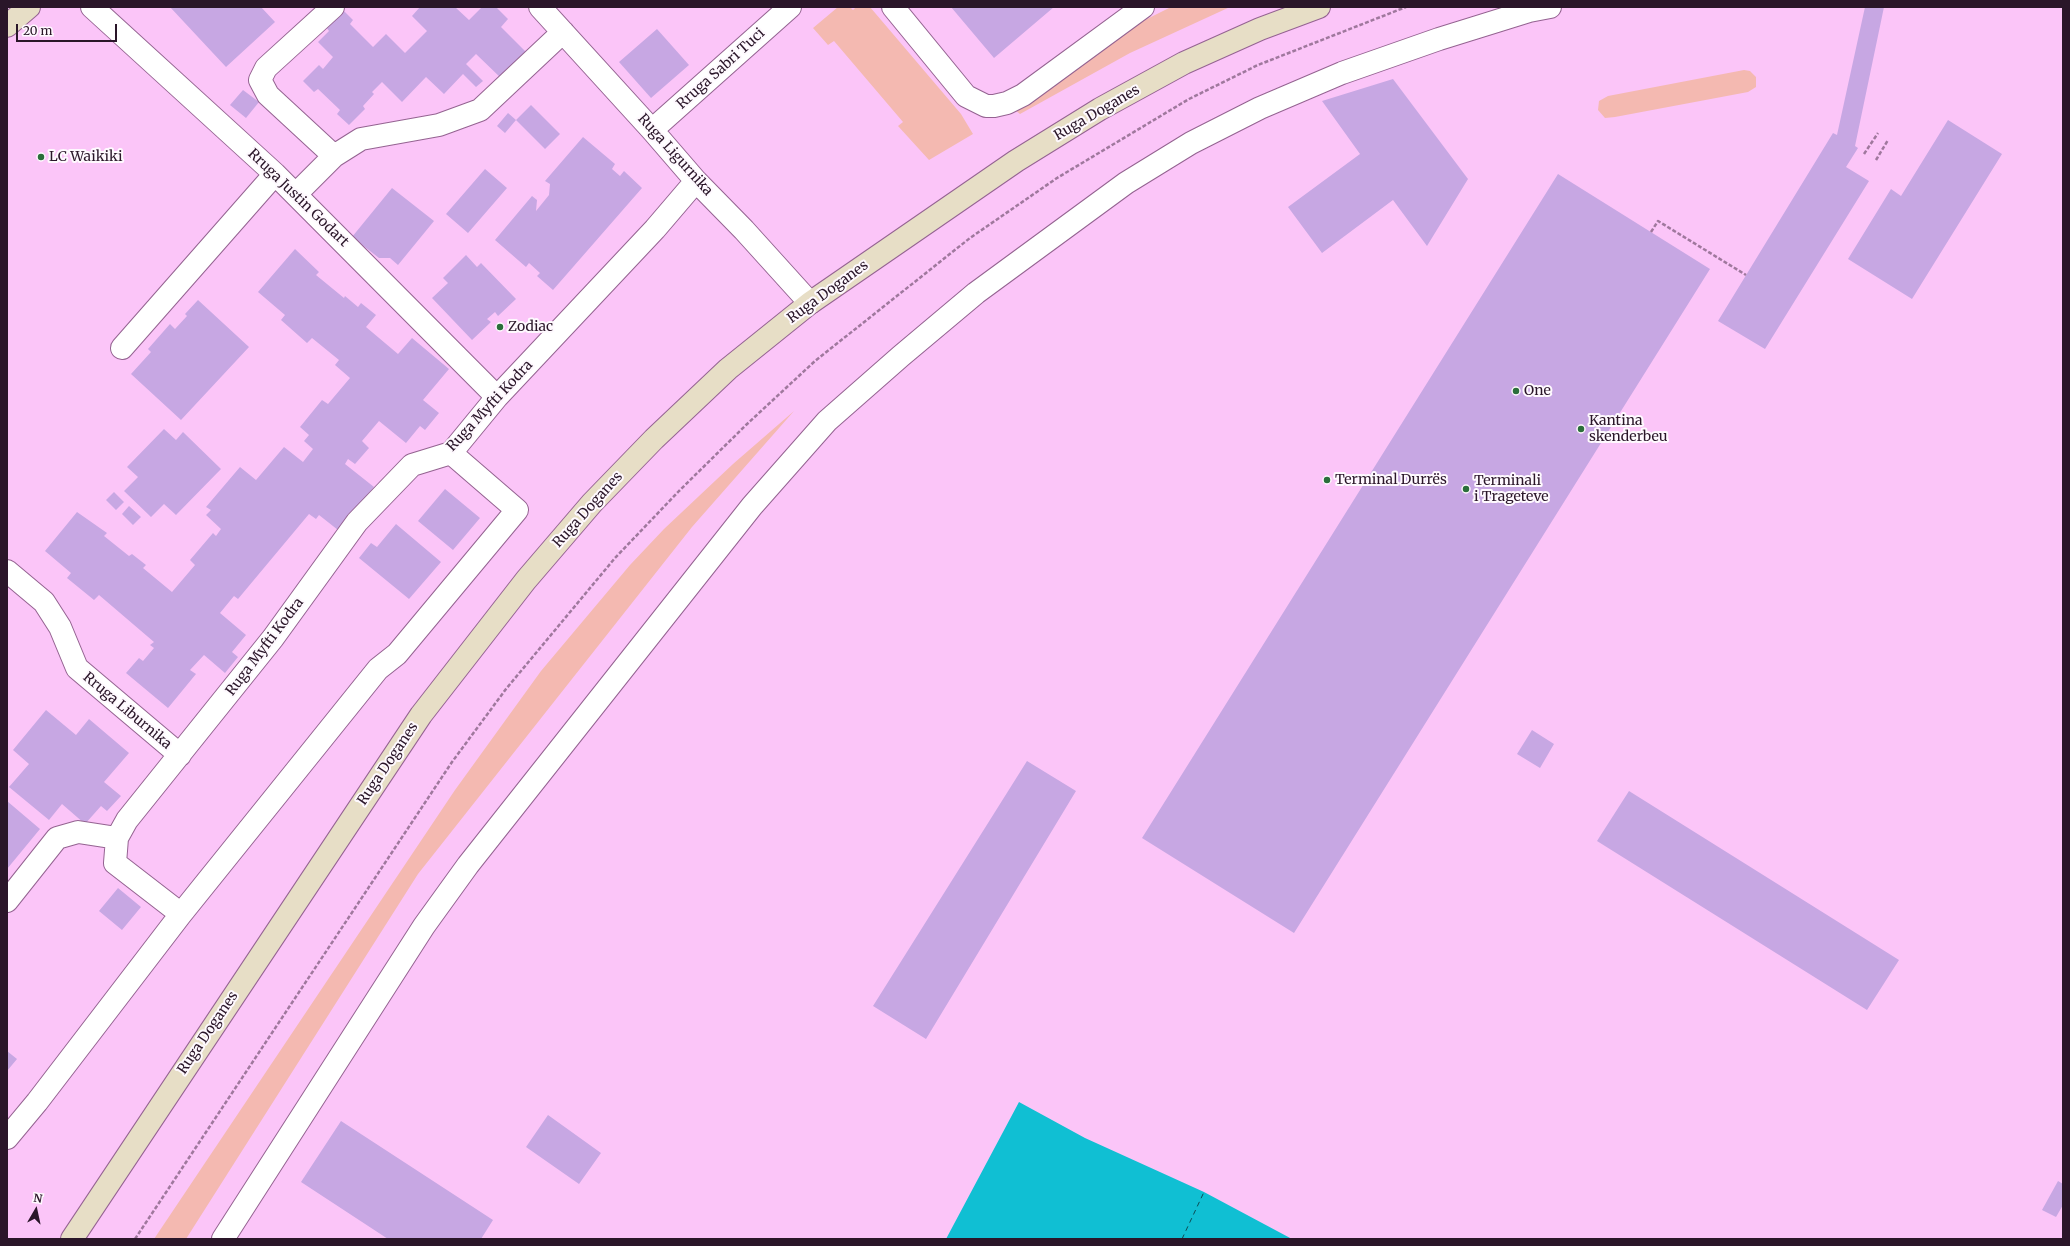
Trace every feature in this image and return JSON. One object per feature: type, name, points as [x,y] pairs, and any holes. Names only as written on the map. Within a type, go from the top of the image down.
[{"type":"main road","points":[[7,26],[28,7]]},
{"type":"main road","name":"Ruga Doganes","points":[[72,1239],[408,734],[476,643],[526,580],[592,503],[654,439],[728,370],[810,303],[1016,161],[1100,109],[1184,63],[1260,29],[1319,7]]},
{"type":"street","name":"Rruga Justin Godart","points":[[92,7],[296,194],[497,397]]},
{"type":"street","points":[[333,7],[266,68],[260,80],[268,95],[334,156]]},
{"type":"street","name":"Ruga Ligurnika","points":[[540,7],[652,130],[696,181],[744,230],[810,303]]},
{"type":"street","name":"Rruga Sabri Tuci","points":[[652,130],[790,7]]},
{"type":"street","points":[[893,7],[966,96],[986,106],[1007,103],[1023,95],[1143,7]]},
{"type":"street","points":[[223,1239],[424,926],[468,865],[752,506],[827,421],[900,356],[976,292],[1126,183],[1191,143],[1260,108],[1342,73],[1439,39],[1529,11],[1550,7]]},
{"type":"street","points":[[296,194],[334,156],[361,139],[439,125],[480,110],[563,32]]},
{"type":"street","points":[[122,348],[275,174]]},
{"type":"street","name":"Ruga Myfti Kodra","points":[[117,838],[127,820],[273,638],[357,522],[412,465],[451,453],[497,397],[655,228],[696,181]]},
{"type":"street","points":[[7,1138],[37,1102],[181,914],[378,669],[397,654],[516,510],[451,453]]},
{"type":"street","name":"Rruga Liburnika","points":[[7,571],[44,602],[60,627],[77,668],[180,755]]},
{"type":"street","points":[[7,901],[57,838],[78,832],[117,838],[115,864],[181,914]]},
{"type":"path","points":[[1864,154],[1878,133]]},
{"type":"path","points":[[1876,160],[1888,140]]},
{"type":"path","points":[[1651,232],[1658,221],[1746,275]]},
{"type":"shaded area","points":[[838,7],[850,7],[853,10],[856,7],[870,7],[961,114],[973,134],[929,160],[898,126],[903,122],[834,41],[828,45],[813,28]]},
{"type":"shaded area","points":[[1171,7],[1230,7],[1130,53],[1020,114],[1015,110],[1143,21]]},
{"type":"shaded area","points":[[1744,70],[1750,71],[1756,77],[1756,87],[1748,92],[1615,117],[1605,118],[1598,110],[1599,101],[1608,96]]},
{"type":"shaded area","points":[[794,411],[692,527],[418,874],[186,1239],[154,1239],[455,790],[541,671],[630,565],[664,529],[733,464]]},
{"type":"shaded area","points":[[1019,1102],[1085,1138],[1204,1192],[1292,1239],[946,1239]]},
{"type":"building","points":[[170,7],[261,7],[275,22],[226,67]]},
{"type":"building","points":[[420,7],[455,7],[469,20],[482,7],[496,7],[508,19],[501,27],[528,54],[503,80],[476,54],[466,64],[483,81],[476,87],[463,74],[444,94],[426,77],[402,102],[382,82],[372,92],[374,94],[363,106],[365,109],[349,125],[337,114],[340,110],[318,89],[314,92],[303,81],[319,65],[323,69],[333,57],[318,42],[329,31],[326,27],[343,10],[353,20],[350,24],[373,47],[386,34],[405,53],[427,31],[412,16]]},
{"type":"building","points":[[951,7],[1054,7],[994,58]]},
{"type":"building","points":[[1865,7],[1884,7],[1855,146],[1858,148],[1846,167],[1869,181],[1765,349],[1718,321],[1833,133],[1837,135]]},
{"type":"building","points":[[657,29],[689,65],[651,98],[619,62]]},
{"type":"building","points":[[1393,79],[1468,179],[1427,246],[1393,200],[1322,253],[1288,207],[1360,154],[1322,101]]},
{"type":"building","points":[[243,90],[259,102],[246,118],[230,105]]},
{"type":"building","points":[[531,105],[560,134],[545,149],[516,120]]},
{"type":"building","points":[[508,113],[516,120],[505,133],[497,126]]},
{"type":"building","points":[[1948,120],[2002,154],[1912,299],[1848,259],[1891,189],[1901,196]]},
{"type":"building","points":[[583,137],[615,164],[612,169],[620,176],[624,171],[642,188],[553,290],[537,276],[540,273],[529,263],[526,267],[495,240],[532,196],[537,200],[536,211],[549,195],[550,184],[545,181]]},
{"type":"building","points":[[485,169],[507,188],[468,233],[446,214]]},
{"type":"building","name":"Terminali i Trageteve","points":[[1558,174],[1710,269],[1294,933],[1142,838]]},
{"type":"building","points":[[392,188],[434,221],[398,265],[390,258],[379,258],[352,237]]},
{"type":"building","points":[[295,249],[319,272],[316,275],[344,298],[345,296],[358,307],[361,303],[376,315],[366,327],[398,354],[412,338],[449,369],[423,400],[439,413],[425,430],[420,426],[406,443],[379,421],[362,441],[369,448],[355,464],[348,459],[345,464],[374,487],[338,530],[319,515],[316,519],[309,514],[238,599],[234,596],[220,613],[246,635],[232,652],[238,657],[225,673],[204,655],[190,670],[196,674],[168,708],[126,673],[139,658],[143,661],[154,648],[150,645],[154,642],[99,595],[94,600],[67,578],[71,573],[45,551],[77,512],[107,533],[104,536],[129,556],[132,554],[146,565],[143,568],[172,592],[195,565],[190,560],[213,533],[216,536],[221,529],[206,515],[211,510],[206,507],[240,467],[256,480],[284,447],[303,462],[313,449],[304,441],[309,435],[300,427],[322,400],[328,404],[350,378],[335,365],[339,360],[312,338],[307,343],[281,320],[285,315],[258,292]]},
{"type":"building","points":[[466,255],[477,267],[481,263],[516,299],[498,316],[495,312],[487,319],[491,322],[472,340],[432,298],[448,283],[443,278]]},
{"type":"building","points":[[198,300],[249,347],[181,420],[131,374],[151,352],[148,349],[170,324],[175,329],[187,316],[185,314]]},
{"type":"building","points":[[164,429],[176,440],[183,432],[221,469],[176,515],[164,504],[151,517],[124,491],[138,477],[127,467]]},
{"type":"building","points":[[445,489],[480,518],[453,550],[418,521]]},
{"type":"building","points":[[114,492],[124,502],[116,510],[106,500]]},
{"type":"building","points":[[129,506],[141,517],[133,525],[122,514]]},
{"type":"building","points":[[396,524],[441,562],[409,599],[359,558],[371,543],[377,547]]},
{"type":"building","points":[[46,710],[76,735],[89,719],[129,753],[104,782],[121,796],[107,811],[101,806],[85,824],[62,804],[49,820],[9,787],[29,764],[13,750]]},
{"type":"building","points":[[1532,730],[1554,744],[1540,768],[1517,754]]},
{"type":"building","points":[[1027,761],[1076,791],[926,1039],[873,1006]]},
{"type":"building","points":[[1629,791],[1899,960],[1867,1010],[1597,841]]},
{"type":"building","points":[[7,801],[40,829],[7,869]]},
{"type":"building","points":[[118,888],[141,907],[122,930],[99,911]]},
{"type":"building","points":[[7,1051],[17,1059],[7,1071]]},
{"type":"building","points":[[548,1115],[601,1153],[579,1184],[526,1147]]},
{"type":"building","points":[[341,1121],[493,1220],[481,1239],[388,1239],[301,1182]]},
{"type":"building","points":[[2058,1181],[2063,1184],[2063,1205],[2056,1217],[2042,1210]]},
{"type":"ferry route","points":[[1182,1239],[1204,1192]]},
{"type":"place","name":"LC Waikiki","points":[[41,157]]},
{"type":"place","name":"Zodiac","points":[[500,327]]},
{"type":"place","name":"One","points":[[1516,391]]},
{"type":"place","name":"Kantina skenderbeu","points":[[1581,429]]},
{"type":"place","name":"Terminal Durrës","points":[[1327,480]]},
{"type":"place","name":"Terminali i Trageteve","points":[[1466,489]]}]
